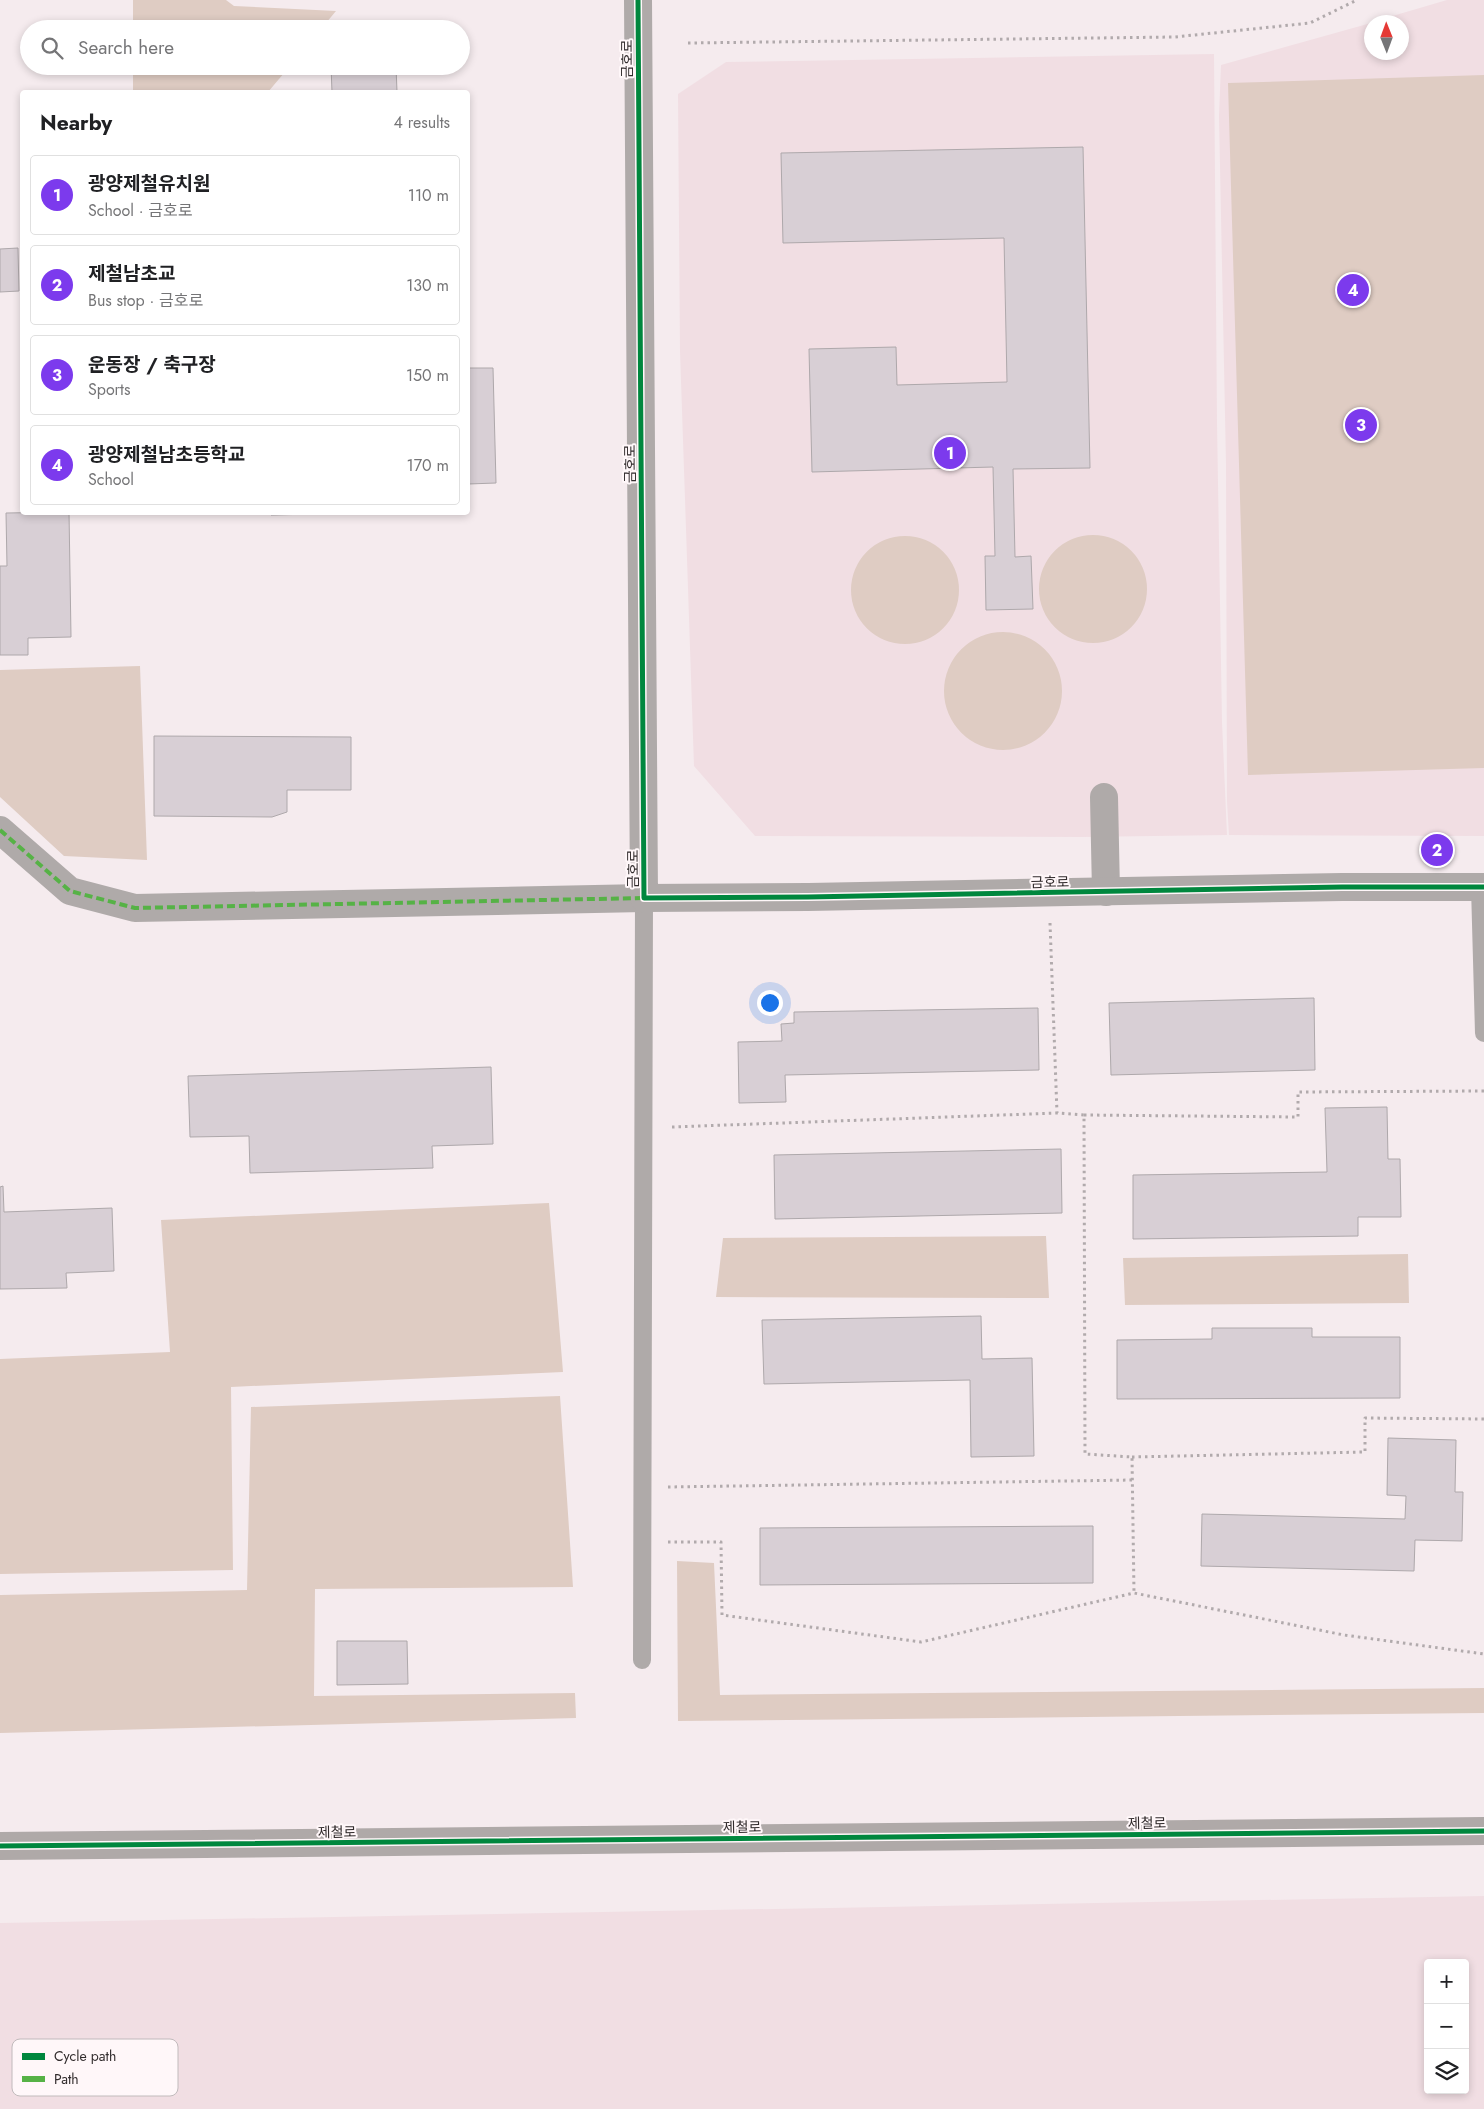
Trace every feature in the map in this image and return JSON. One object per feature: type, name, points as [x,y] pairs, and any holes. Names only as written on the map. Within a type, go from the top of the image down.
[{"type":"main road","name":"제철로","points":[[0,1846],[1484,1831]]},
{"type":"street","name":"금호로","points":[[638,0],[644,898],[1342,887],[1482,887]]},
{"type":"street","points":[[1104,797],[1106,892]]},
{"type":"street","points":[[0,830],[70,891],[135,908],[644,898]]},
{"type":"lane","points":[[1482,887],[1484,1033]]},
{"type":"lane","points":[[642,1660],[644,898]]},
{"type":"path","points":[[688,43],[1175,37],[1310,23],[1357,0]]},
{"type":"path","points":[[1049,893],[1058,1112]]},
{"type":"path","points":[[644,1128],[1058,1112],[1084,1115],[1298,1117],[1298,1092],[1484,1091]]},
{"type":"path","points":[[1084,1115],[1084,1454],[1132,1456],[1366,1452],[1365,1418],[1484,1419]]},
{"type":"path","points":[[1132,1456],[1134,1593]]},
{"type":"path","points":[[643,1487],[1132,1480]]},
{"type":"path","points":[[643,1542],[721,1542],[722,1615],[921,1642],[1134,1593],[1344,1635],[1484,1654]]},
{"type":"shaded area","points":[[133,0],[226,0],[234,6],[336,11],[328,20],[133,20]]},
{"type":"shaded area","points":[[1447,0],[1484,0],[1484,836],[1229,835],[1227,801],[1226,464],[1219,116],[1221,65],[1364,25],[1364,60],[1409,60],[1409,15],[1396,15]]},
{"type":"shaded area","points":[[1214,54],[1217,423],[1222,722],[1227,835],[1081,837],[755,836],[694,766],[680,351],[678,94],[726,62]]},
{"type":"shaded area","points":[[133,75],[282,75],[270,90],[133,90]]},
{"type":"shaded area","points":[[1484,75],[1484,768],[1248,775],[1228,83]]},
{"type":"shaded area","points":[[1093,535],[1114,539],[1132,550],[1143,568],[1147,589],[1143,610],[1132,628],[1114,639],[1093,643],[1072,639],[1054,628],[1043,610],[1039,589],[1043,568],[1054,550],[1072,539]]},
{"type":"shaded area","points":[[905,536],[926,540],[943,552],[955,569],[959,590],[955,611],[943,628],[926,640],[905,644],[884,640],[867,628],[855,611],[851,590],[855,569],[867,552],[884,540]]},
{"type":"shaded area","points":[[1003,632],[1026,637],[1045,649],[1057,668],[1062,691],[1057,714],[1045,733],[1026,745],[1003,750],[980,745],[961,733],[949,714],[944,691],[949,668],[961,649],[980,637]]},
{"type":"shaded area","points":[[140,666],[147,860],[64,856],[0,797],[0,670]]},
{"type":"shaded area","points":[[549,1203],[563,1372],[231,1387],[233,1570],[0,1574],[0,1359],[170,1352],[161,1220]]},
{"type":"shaded area","points":[[1046,1236],[1049,1298],[716,1297],[723,1238]]},
{"type":"shaded area","points":[[1408,1254],[1409,1303],[1125,1305],[1123,1258]]},
{"type":"shaded area","points":[[560,1396],[573,1587],[315,1589],[314,1696],[575,1693],[576,1718],[0,1733],[0,1595],[247,1590],[251,1407]]},
{"type":"shaded area","points":[[677,1561],[714,1563],[720,1695],[1484,1688],[1484,1713],[678,1721]]},
{"type":"shaded area","points":[[1484,1896],[1484,2109],[0,2109],[0,1923]]},
{"type":"building","points":[[331,75],[396,75],[397,90],[332,90]]},
{"type":"building","points":[[1083,147],[1090,468],[1013,469],[1015,557],[1031,556],[1033,609],[986,610],[985,556],[995,556],[993,467],[812,472],[809,349],[896,347],[897,385],[1007,382],[1004,238],[783,243],[781,153]]},
{"type":"building","points":[[18,248],[19,291],[0,292],[0,249]]},
{"type":"building","points":[[470,368],[493,368],[496,483],[470,484]]},
{"type":"building","points":[[6,513],[20,513],[20,515],[69,515],[71,637],[28,638],[28,655],[0,655],[0,566],[7,566]]},
{"type":"building","points":[[154,736],[351,737],[351,790],[287,790],[287,812],[272,817],[154,816]]},
{"type":"building","points":[[1314,998],[1315,1070],[1111,1075],[1109,1003]]},
{"type":"building","points":[[1038,1008],[1039,1070],[785,1075],[786,1102],[739,1103],[738,1042],[782,1041],[781,1024],[794,1023],[794,1012]]},
{"type":"building","points":[[491,1067],[493,1144],[432,1146],[433,1168],[250,1173],[249,1136],[190,1137],[188,1076]]},
{"type":"building","points":[[1387,1107],[1388,1159],[1400,1159],[1401,1217],[1358,1217],[1358,1236],[1133,1239],[1133,1175],[1327,1172],[1325,1108]]},
{"type":"building","points":[[1061,1149],[1062,1213],[775,1219],[774,1155]]},
{"type":"building","points":[[3,1186],[4,1212],[112,1208],[114,1271],[66,1273],[67,1288],[0,1289],[0,1187]]},
{"type":"building","points":[[981,1316],[982,1359],[1032,1358],[1034,1456],[971,1457],[970,1380],[764,1384],[762,1320]]},
{"type":"building","points":[[1212,1328],[1312,1328],[1312,1337],[1400,1337],[1400,1398],[1117,1399],[1117,1340],[1212,1339]]},
{"type":"building","points":[[1388,1438],[1456,1440],[1455,1492],[1463,1492],[1462,1541],[1415,1540],[1414,1571],[1201,1566],[1202,1514],[1405,1519],[1406,1496],[1387,1495]]},
{"type":"building","points":[[1093,1526],[1093,1583],[760,1585],[760,1528]]},
{"type":"building","points":[[337,1641],[407,1641],[408,1684],[337,1685]]},
{"type":"marked path","points":[[0,830],[70,891],[135,908],[644,898]]},
{"type":"cycle path","points":[[638,0],[644,898],[808,897],[1342,887],[1484,887]]},
{"type":"cycle path","points":[[0,1846],[1484,1831]]},
{"type":"place","name":"광양제철남초등학교","points":[[1353,290]]},
{"type":"place","name":"운동장 / 축구장","points":[[1361,425]]},
{"type":"place","name":"광양제철유치원","points":[[950,453]]},
{"type":"place","name":"제철남초교","points":[[1437,850]]}]
